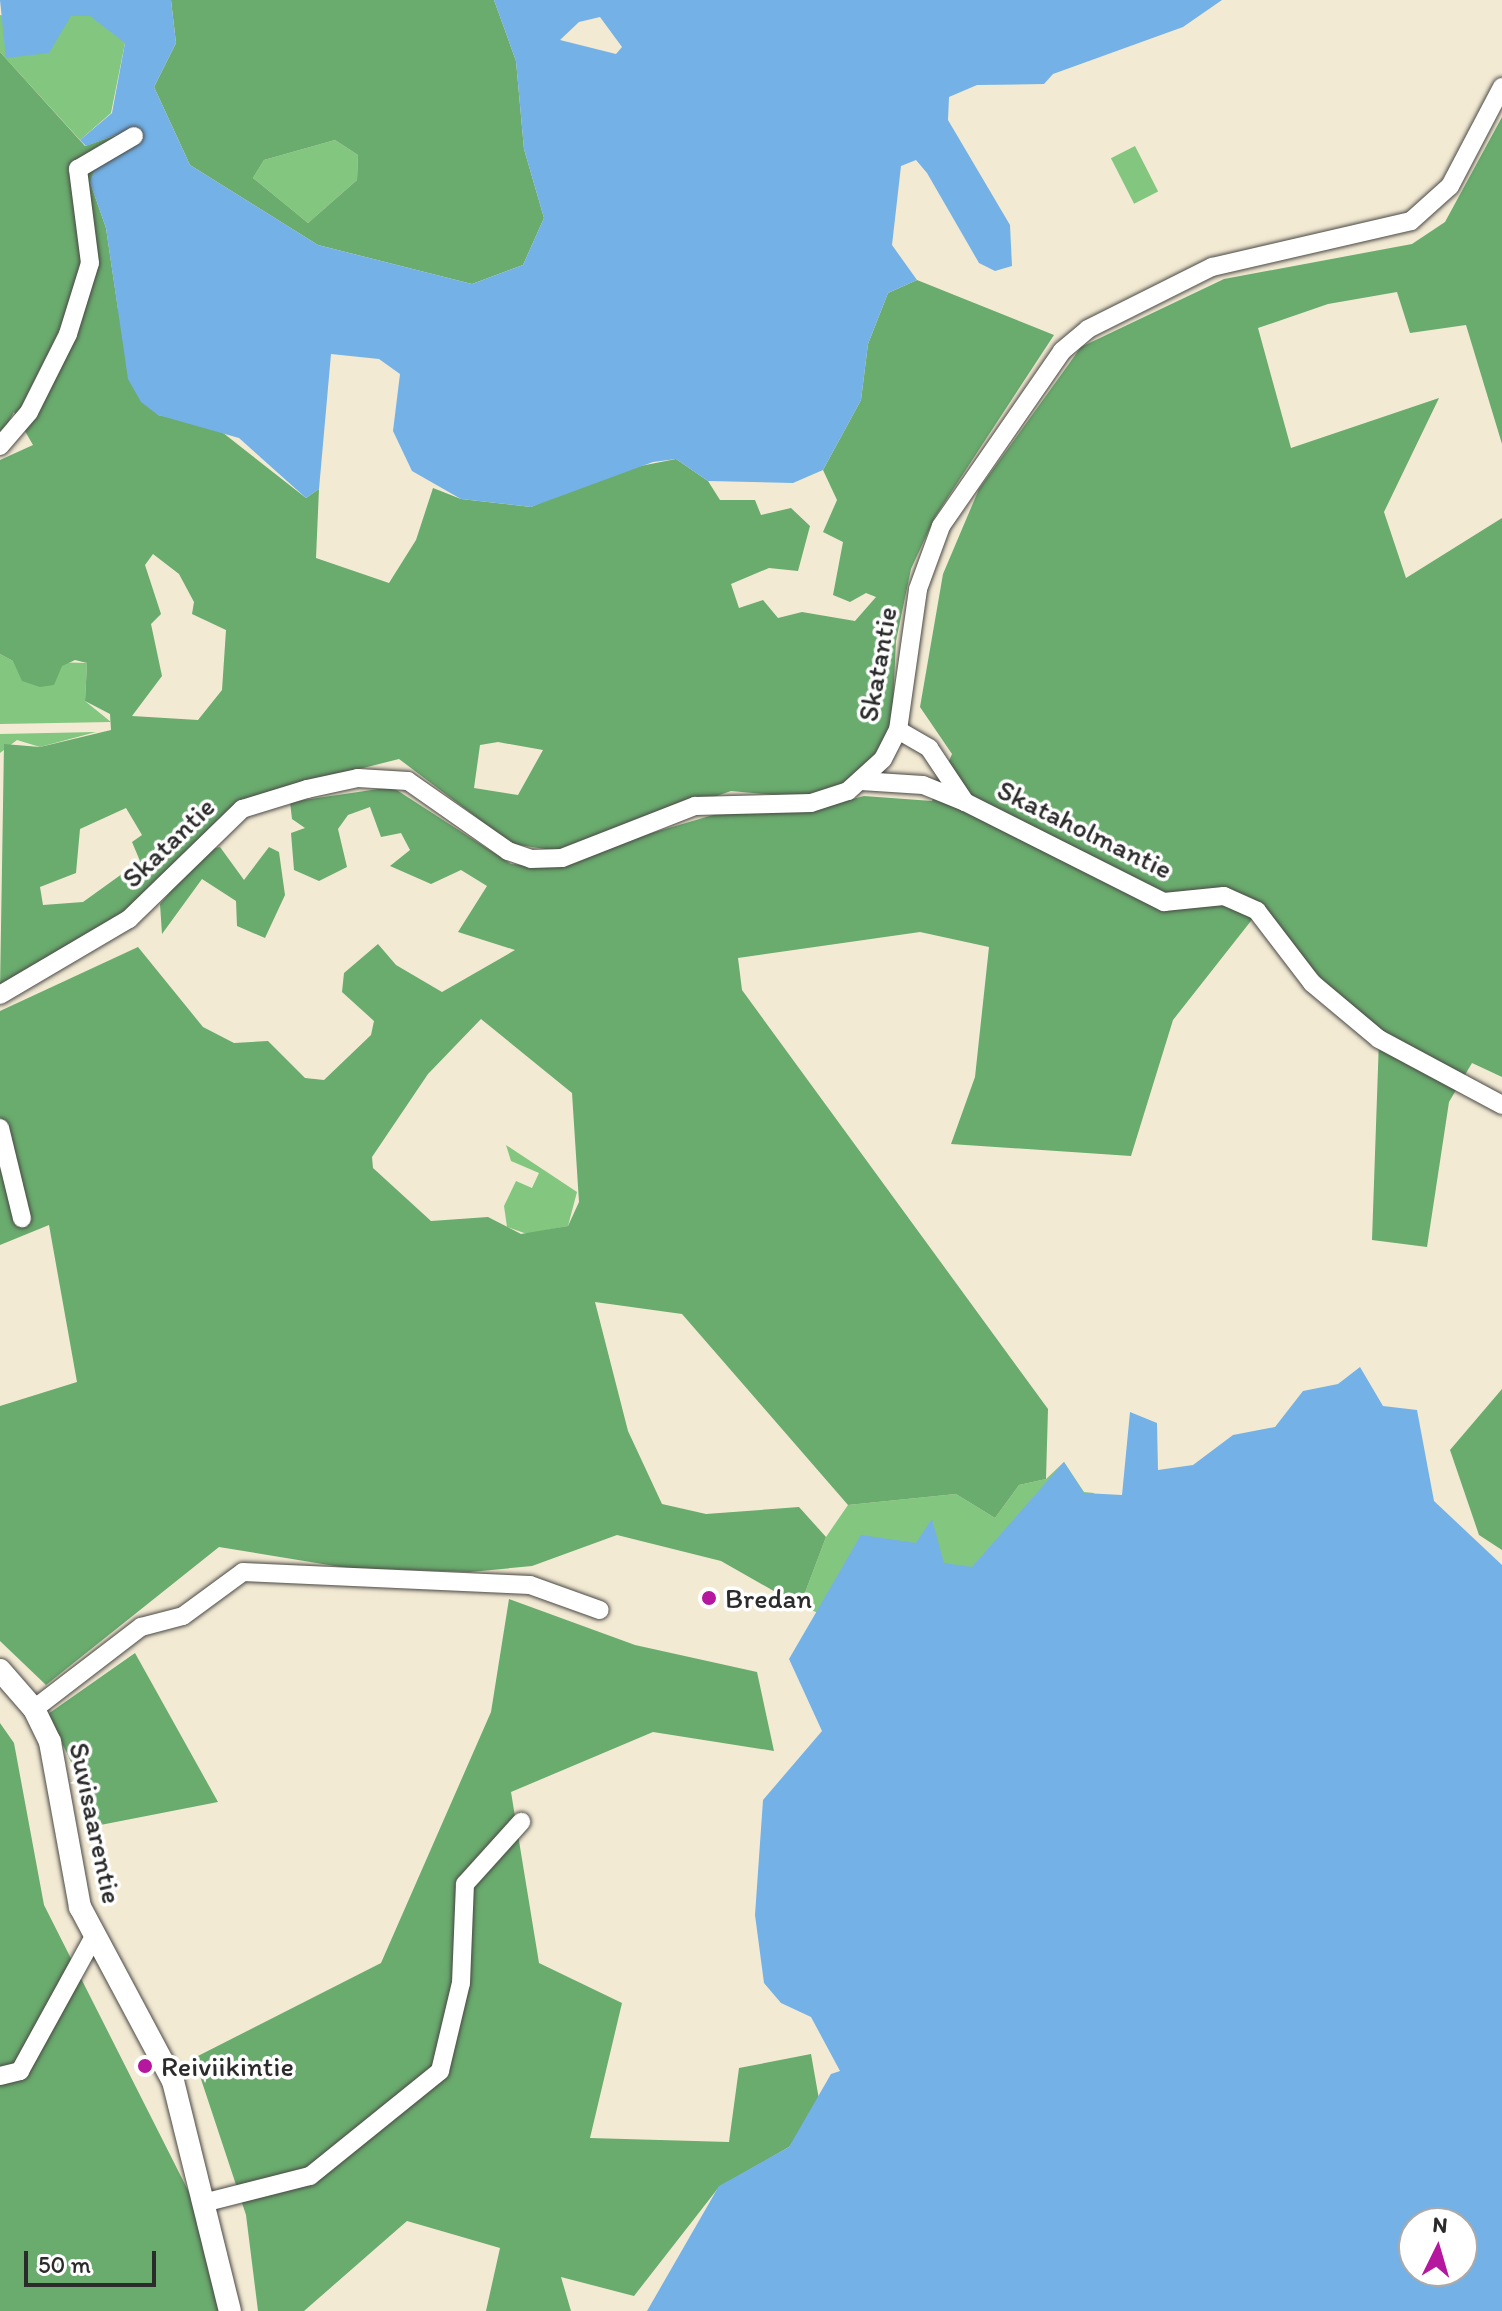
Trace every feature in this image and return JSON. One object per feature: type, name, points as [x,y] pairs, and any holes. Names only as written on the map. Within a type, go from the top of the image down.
[{"type":"street","name":"Skatantie","points":[[0,995],[129,919],[242,809],[307,789],[358,778],[408,781],[508,851],[531,859],[562,858],[695,806],[811,803],[861,781],[898,730],[925,560],[961,494],[1062,351],[1088,329],[1212,267],[1411,221],[1450,186],[1502,87]]},
{"type":"street","points":[[0,446],[29,412],[68,334],[90,263],[78,169],[134,136]]},
{"type":"street","points":[[898,730],[929,748],[965,802]]},
{"type":"street","name":"Skataholmantie","points":[[861,781],[923,785],[965,802],[1164,902],[1224,896],[1257,911],[1312,983],[1379,1039],[1502,1105]]},
{"type":"street","points":[[0,1128],[22,1218]]},
{"type":"street","points":[[34,1709],[141,1627],[183,1616],[243,1572],[530,1585],[600,1610]]},
{"type":"street","name":"Suvisaarentie","points":[[0,1670],[34,1709],[58,1764],[74,1881],[93,1938],[166,2065],[207,2202],[230,2311]]},
{"type":"street","points":[[207,2202],[310,2176],[440,2071],[461,1983],[465,1884],[521,1822]]},
{"type":"street","points":[[0,2076],[20,2071],[93,1938]]},
{"type":"green space","points":[[145,0],[125,43],[111,113],[80,140],[0,52],[0,15],[38,22]]},
{"type":"green space","points":[[171,0],[494,0],[516,61],[524,149],[544,218],[523,265],[472,284],[318,245],[190,165],[154,87],[176,43]],"holes":[[[335,140],[358,155],[357,180],[308,223],[253,178],[264,160]]]},
{"type":"green space","points":[[0,52],[85,146],[117,135],[125,150],[90,182],[106,228],[118,309],[158,415],[213,425],[306,498],[319,489],[316,558],[389,583],[416,540],[433,488],[461,499],[531,507],[610,472],[676,459],[708,481],[720,500],[755,500],[761,515],[791,508],[810,526],[798,571],[769,568],[731,584],[739,608],[763,600],[778,618],[802,612],[855,621],[876,597],[866,593],[850,602],[833,595],[843,542],[823,532],[837,500],[823,470],[861,400],[868,344],[888,293],[917,280],[1054,335],[935,517],[911,569],[896,641],[892,725],[868,766],[833,790],[797,797],[731,791],[558,851],[512,844],[399,759],[264,793],[233,808],[131,909],[0,990],[4,744],[40,747],[111,730],[110,714],[85,701],[87,663],[75,660],[62,666],[54,685],[40,687],[22,681],[13,661],[0,654],[0,460],[33,445],[14,412],[0,437]],"holes":[[[153,554],[179,574],[194,602],[192,614],[226,630],[222,690],[198,720],[132,716],[162,676],[151,624],[161,614],[145,565]],[[498,742],[543,750],[518,795],[474,788],[480,745]],[[126,808],[142,835],[132,842],[140,861],[83,902],[43,905],[40,887],[76,873],[80,829]]]},
{"type":"green space","points":[[1502,117],[1502,444],[1466,325],[1410,333],[1397,292],[1328,304],[1258,328],[1291,448],[1439,398],[1384,512],[1406,578],[1502,518],[1502,1077],[1472,1063],[1449,1102],[1427,1247],[1372,1240],[1379,1039],[1258,912],[1173,1020],[1131,1156],[951,1144],[975,1077],[989,947],[920,932],[738,958],[742,990],[1048,1409],[1046,1479],[1019,1485],[995,1518],[956,1494],[848,1505],[682,1314],[595,1302],[628,1431],[662,1504],[706,1514],[799,1507],[826,1537],[800,1606],[721,1561],[617,1535],[532,1566],[470,1572],[347,1568],[219,1547],[46,1685],[0,1641],[0,1406],[77,1382],[49,1225],[0,1245],[0,1011],[138,947],[203,1027],[234,1043],[268,1041],[305,1078],[324,1080],[371,1035],[374,1021],[342,992],[344,973],[378,944],[396,965],[442,992],[515,950],[458,932],[487,886],[461,870],[431,884],[390,866],[410,850],[401,833],[381,837],[370,807],[348,815],[338,829],[347,867],[319,881],[294,870],[291,833],[305,828],[292,819],[290,802],[392,787],[511,864],[538,866],[727,811],[804,812],[864,796],[932,801],[952,754],[920,707],[943,574],[979,489],[1081,347],[1224,279],[1412,244],[1445,222]],"holes":[[[481,1019],[572,1093],[579,1202],[568,1226],[521,1234],[488,1217],[431,1221],[373,1168],[372,1157],[428,1074]]]},
{"type":"green space","points":[[335,140],[358,155],[357,180],[308,223],[253,178],[264,160]]},
{"type":"green space","points":[[1135,146],[1158,191],[1134,204],[1111,158]]},
{"type":"green space","points":[[0,654],[13,661],[87,663],[85,701],[111,722],[0,724]]},
{"type":"green space","points":[[96,732],[40,747],[17,740],[0,753],[0,734]]},
{"type":"green space","points":[[220,847],[244,880],[269,847],[279,852],[285,895],[265,938],[237,926],[236,901],[202,879],[162,934],[160,904],[206,850]]},
{"type":"green space","points":[[506,1145],[577,1192],[568,1226],[527,1234],[507,1227],[504,1206],[516,1181],[532,1188],[539,1173],[511,1161]]},
{"type":"green space","points":[[1502,1389],[1502,1550],[1479,1535],[1450,1450]]},
{"type":"green space","points":[[1064,1462],[1084,1492],[1094,1493],[1091,1518],[856,1627],[800,1606],[826,1537],[848,1505],[956,1494],[995,1518],[1019,1485],[1046,1479]]},
{"type":"green space","points":[[509,1599],[635,1645],[757,1672],[774,1751],[653,1732],[511,1792],[539,1963],[622,2003],[590,2138],[729,2142],[739,2068],[811,2054],[820,2105],[789,2147],[719,2187],[634,2296],[561,2277],[571,2311],[486,2311],[500,2248],[407,2221],[304,2311],[258,2311],[246,2215],[194,2058],[381,1963],[491,1712]]},
{"type":"green space","points":[[135,1653],[218,1802],[85,1828],[85,1791],[48,1714]]},
{"type":"green space","points":[[0,1723],[14,1743],[44,1905],[201,2216],[223,2311],[0,2311]]},
{"type":"water","points":[[0,0],[171,0],[176,43],[154,87],[190,165],[318,245],[472,284],[523,265],[544,218],[524,149],[516,61],[494,0],[1222,0],[1183,27],[1053,74],[1044,84],[977,85],[949,97],[948,120],[1010,225],[1012,266],[995,271],[979,263],[927,173],[916,160],[901,166],[892,245],[917,280],[888,293],[868,344],[861,400],[823,470],[793,483],[708,481],[676,459],[653,462],[531,507],[461,499],[412,471],[393,431],[400,374],[379,359],[331,354],[319,489],[306,498],[239,438],[158,415],[141,402],[128,379],[106,228],[90,182],[95,168],[125,150],[116,135],[86,146],[80,140],[112,113],[125,43],[90,16],[71,16],[49,53],[6,58]],"holes":[[[600,17],[622,47],[616,54],[560,40],[579,22]]]},
{"type":"water","points":[[1360,1367],[1383,1406],[1417,1410],[1434,1501],[1502,1565],[1502,2311],[647,2311],[719,2186],[789,2147],[831,2074],[840,2071],[811,2017],[781,2003],[764,1983],[755,1915],[763,1800],[822,1731],[789,1659],[861,1535],[916,1543],[932,1519],[944,1563],[972,1567],[1064,1462],[1084,1493],[1122,1495],[1130,1412],[1157,1423],[1158,1470],[1193,1465],[1233,1435],[1275,1427],[1303,1391],[1338,1384]]},
{"type":"place","name":"Bredan","points":[[709,1598]]},
{"type":"place","name":"Reiviikintie","points":[[145,2066]]}]
